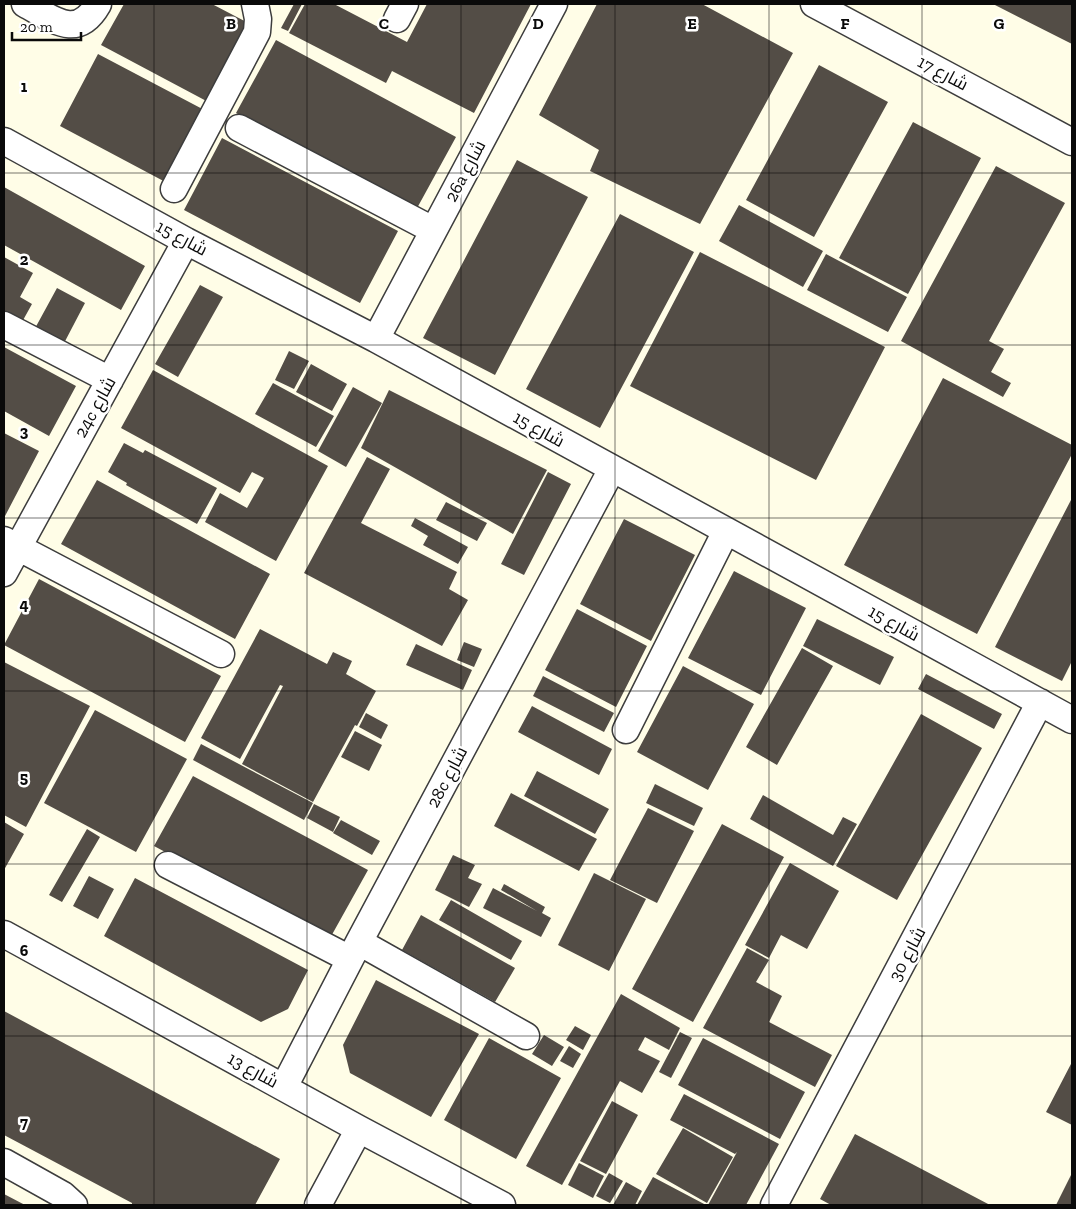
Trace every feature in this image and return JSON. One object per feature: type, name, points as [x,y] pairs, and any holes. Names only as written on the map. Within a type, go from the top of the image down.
[{"type":"street","points":[[25,4],[67,25],[78,24],[88,19],[98,4]]},
{"type":"street","points":[[174,189],[257,32],[258,19],[255,4]]},
{"type":"street","name":"26a شارع","points":[[376,339],[554,4]]},
{"type":"street","name":"شارع 17","points":[[814,4],[1072,142]]},
{"type":"street","points":[[239,128],[434,230]]},
{"type":"street","name":"شارع 15","points":[[4,141],[186,241],[376,339],[1072,720]]},
{"type":"street","name":"24c شارع","points":[[4,574],[11,543],[110,380],[186,241]]},
{"type":"street","points":[[4,325],[110,380]]},
{"type":"street","name":"28c شارع","points":[[284,1088],[354,951],[612,469]]},
{"type":"street","points":[[626,730],[726,531]]},
{"type":"street","points":[[11,543],[221,654]]},
{"type":"street","name":"شارع 30","points":[[774,1205],[1040,702]]},
{"type":"street","points":[[168,865],[354,951],[526,1036]]},
{"type":"street","name":"شارع 13","points":[[4,934],[359,1129],[502,1205]]},
{"type":"street","points":[[318,1205],[359,1129]]},
{"type":"street","points":[[4,1162],[63,1195],[74,1205]]},
{"type":"building","points":[[124,4],[212,4],[254,26],[212,104],[101,45]]},
{"type":"building","points":[[294,4],[302,4],[288,31],[281,28]]},
{"type":"building","points":[[305,4],[334,4],[407,42],[427,4],[531,4],[474,113],[392,71],[386,83],[289,33]]},
{"type":"building","points":[[597,4],[702,4],[793,53],[700,224],[590,171],[599,150],[539,115]]},
{"type":"building","points":[[993,4],[1072,4],[1072,44]]},
{"type":"building","points":[[276,40],[456,137],[416,210],[236,113]]},
{"type":"building","points":[[98,54],[210,113],[171,185],[60,126]]},
{"type":"building","points":[[819,65],[888,102],[814,237],[746,200]]},
{"type":"building","points":[[913,122],[981,158],[908,294],[839,258]]},
{"type":"building","points":[[222,138],[398,231],[360,303],[184,210]]},
{"type":"building","points":[[517,160],[588,197],[495,375],[423,338]]},
{"type":"building","points":[[996,166],[1065,203],[989,341],[1004,349],[991,372],[1011,383],[1003,397],[901,341]]},
{"type":"building","points":[[4,187],[145,266],[121,310],[4,245]]},
{"type":"building","points":[[739,205],[823,251],[803,287],[719,241]]},
{"type":"building","points":[[620,214],[694,252],[600,428],[526,389]]},
{"type":"building","points":[[700,252],[885,347],[816,480],[630,386]]},
{"type":"building","points":[[826,254],[907,297],[888,332],[807,290]]},
{"type":"building","points":[[4,257],[33,273],[20,297],[32,304],[22,322],[4,312]]},
{"type":"building","points":[[200,285],[223,297],[178,377],[155,364]]},
{"type":"building","points":[[57,288],[85,303],[62,347],[33,332]]},
{"type":"building","points":[[4,347],[76,386],[49,436],[4,411]]},
{"type":"building","points":[[289,351],[309,361],[294,389],[275,380]]},
{"type":"building","points":[[311,364],[347,384],[332,411],[296,392]]},
{"type":"building","points":[[153,370],[328,466],[276,561],[205,522],[220,493],[247,508],[264,478],[252,472],[240,493],[121,428]]},
{"type":"building","points":[[943,378],[1072,445],[1072,454],[977,634],[844,565]]},
{"type":"building","points":[[273,383],[334,416],[316,447],[255,414]]},
{"type":"building","points":[[353,387],[382,403],[346,467],[318,451]]},
{"type":"building","points":[[389,390],[547,470],[513,534],[361,448]]},
{"type":"building","points":[[4,433],[39,451],[4,518]]},
{"type":"building","points":[[124,443],[143,453],[145,450],[217,488],[197,524],[126,485],[127,483],[108,472]]},
{"type":"building","points":[[367,457],[390,469],[361,523],[457,572],[449,589],[468,600],[442,646],[304,573]]},
{"type":"building","points":[[548,472],[571,484],[524,575],[501,564]]},
{"type":"building","points":[[97,480],[270,574],[235,639],[61,544]]},
{"type":"building","points":[[1072,498],[1072,661],[1062,681],[995,647]]},
{"type":"building","points":[[446,502],[487,523],[477,541],[436,520]]},
{"type":"building","points":[[415,518],[468,547],[458,564],[423,545],[428,536],[411,526]]},
{"type":"building","points":[[624,519],[695,555],[651,641],[580,604]]},
{"type":"building","points":[[734,571],[806,608],[761,695],[688,658]]},
{"type":"building","points":[[39,579],[221,676],[185,742],[4,645]]},
{"type":"building","points":[[577,609],[647,646],[616,707],[545,670]]},
{"type":"building","points":[[817,619],[894,657],[880,685],[803,646]]},
{"type":"building","points":[[260,629],[327,664],[333,652],[352,661],[346,674],[376,691],[313,802],[242,764],[283,686],[280,685],[240,759],[201,738]]},
{"type":"building","points":[[464,642],[482,649],[474,667],[457,660]]},
{"type":"building","points":[[416,644],[472,670],[463,690],[406,665]]},
{"type":"building","points":[[802,648],[833,666],[777,765],[746,747]]},
{"type":"building","points":[[4,662],[90,706],[26,827],[4,815]]},
{"type":"building","points":[[683,666],[754,704],[708,790],[637,752]]},
{"type":"building","points":[[926,674],[1002,714],[994,729],[918,689]]},
{"type":"building","points":[[543,676],[614,713],[604,732],[533,696]]},
{"type":"building","points":[[532,706],[612,749],[599,775],[518,732]]},
{"type":"building","points":[[95,710],[187,759],[136,852],[44,803]]},
{"type":"building","points":[[366,713],[388,725],[381,739],[359,727]]},
{"type":"building","points":[[921,714],[982,748],[897,900],[836,866]]},
{"type":"building","points":[[355,731],[382,745],[369,771],[341,757]]},
{"type":"building","points":[[201,744],[313,803],[304,820],[193,760]]},
{"type":"building","points":[[537,771],[609,809],[595,834],[524,796]]},
{"type":"building","points":[[193,776],[368,870],[329,940],[154,846]]},
{"type":"building","points":[[655,784],[703,808],[694,826],[646,803]]},
{"type":"building","points":[[511,793],[597,839],[579,871],[494,826]]},
{"type":"building","points":[[763,795],[833,835],[843,817],[857,824],[833,866],[750,819]]},
{"type":"building","points":[[314,804],[340,817],[333,832],[307,818]]},
{"type":"building","points":[[648,808],[694,831],[657,903],[610,880]]},
{"type":"building","points":[[341,820],[380,841],[372,855],[333,833]]},
{"type":"building","points":[[4,822],[24,834],[4,870]]},
{"type":"building","points":[[722,824],[784,857],[693,1022],[632,989]]},
{"type":"building","points":[[87,829],[100,837],[62,902],[49,895]]},
{"type":"building","points":[[453,855],[475,865],[468,878],[482,884],[469,907],[435,890]]},
{"type":"building","points":[[790,863],[839,891],[807,949],[781,935],[769,958],[745,945]]},
{"type":"building","points":[[594,873],[646,899],[609,971],[558,945]]},
{"type":"building","points":[[89,876],[114,889],[98,919],[73,906]]},
{"type":"building","points":[[135,878],[308,970],[288,1009],[261,1022],[104,936]]},
{"type":"building","points":[[504,884],[545,907],[542,913],[551,918],[541,937],[483,908],[493,888],[537,911],[501,890]]},
{"type":"building","points":[[451,900],[522,941],[511,960],[439,920]]},
{"type":"building","points":[[421,915],[515,968],[495,1002],[402,950]]},
{"type":"building","points":[[747,948],[769,960],[756,982],[782,996],[769,1022],[832,1055],[815,1087],[703,1028]]},
{"type":"building","points":[[376,980],[479,1034],[431,1117],[350,1073],[343,1045]]},
{"type":"building","points":[[621,994],[680,1028],[669,1050],[645,1037],[638,1050],[660,1061],[642,1093],[620,1081],[562,1185],[526,1166]]},
{"type":"building","points":[[4,1011],[280,1159],[255,1205],[132,1205],[132,1203],[4,1135]]},
{"type":"building","points":[[575,1026],[591,1035],[583,1050],[566,1040]]},
{"type":"building","points":[[680,1032],[692,1038],[671,1078],[659,1072]]},
{"type":"building","points":[[544,1035],[564,1047],[552,1066],[532,1054]]},
{"type":"building","points":[[489,1038],[561,1078],[516,1159],[444,1120]]},
{"type":"building","points":[[703,1038],[805,1092],[780,1139],[678,1085]]},
{"type":"building","points":[[569,1046],[581,1054],[573,1068],[560,1061]]},
{"type":"building","points":[[1072,1062],[1072,1125],[1046,1112]]},
{"type":"building","points":[[684,1094],[779,1144],[746,1205],[708,1205],[737,1152],[735,1154],[670,1120]]},
{"type":"building","points":[[612,1101],[638,1115],[606,1174],[580,1161]]},
{"type":"building","points":[[683,1128],[733,1157],[707,1203],[656,1174]]},
{"type":"building","points":[[855,1134],[990,1205],[831,1205],[820,1199]]},
{"type":"building","points":[[579,1163],[604,1176],[593,1198],[568,1185]]},
{"type":"building","points":[[609,1173],[623,1181],[610,1203],[596,1196]]},
{"type":"building","points":[[1072,1173],[1072,1205],[1056,1205]]},
{"type":"building","points":[[653,1177],[706,1205],[637,1205]]},
{"type":"building","points":[[626,1182],[642,1191],[635,1205],[613,1205]]},
{"type":"building","points":[[4,1194],[25,1205],[4,1205]]}]
